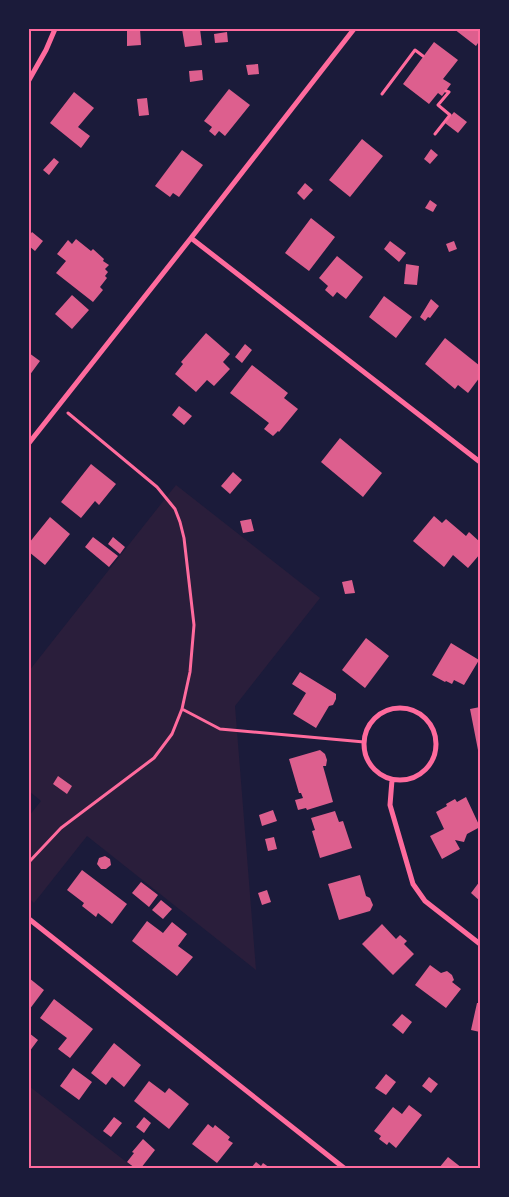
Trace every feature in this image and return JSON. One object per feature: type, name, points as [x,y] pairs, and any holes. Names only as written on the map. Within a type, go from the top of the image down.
[{"type":"street","points":[[29,80],[43,56],[55,29]]},
{"type":"street","points":[[29,443],[354,29]]},
{"type":"street","points":[[191,238],[480,462]]},
{"type":"street","points":[[402,707],[414,710],[424,716],[432,725],[436,736],[437,748],[433,760],[426,770],[416,777],[405,780],[392,780],[381,775],[372,767],[366,757],[364,742],[365,733],[371,722],[379,714],[390,708],[402,707]]},
{"type":"street","points":[[392,780],[390,805],[392,817],[413,884],[425,901],[480,944]]},
{"type":"street","points":[[29,919],[344,1168]]},
{"type":"path","points":[[382,94],[415,50],[423,56]]},
{"type":"path","points":[[434,134],[450,114],[438,105],[448,92],[446,91]]},
{"type":"path","points":[[29,862],[61,828],[154,758],[172,734],[182,709],[190,672],[194,625],[180,522],[175,509],[157,487],[59,405]]},
{"type":"path","points":[[182,709],[220,729],[364,742]]},
{"type":"shaded area","points":[[176,485],[320,598],[235,706],[256,970],[87,836],[34,903],[29,898],[29,816],[41,801],[29,791],[29,671]]},
{"type":"shaded area","points":[[29,1086],[134,1168],[29,1168]]},
{"type":"building","points":[[127,29],[140,29],[141,45],[127,46]]},
{"type":"building","points":[[182,29],[200,29],[202,45],[185,47]]},
{"type":"building","points":[[454,29],[480,29],[480,40],[476,46]]},
{"type":"building","points":[[227,32],[228,42],[215,43],[214,34]]},
{"type":"building","points":[[434,42],[458,60],[443,79],[451,84],[442,96],[438,93],[429,104],[403,84]]},
{"type":"building","points":[[258,64],[259,74],[248,75],[246,65]]},
{"type":"building","points":[[202,70],[203,80],[190,82],[189,71]]},
{"type":"building","points":[[229,89],[250,105],[225,136],[219,131],[215,136],[209,131],[212,127],[204,121]]},
{"type":"building","points":[[74,92],[94,108],[78,127],[90,136],[81,148],[50,123]]},
{"type":"building","points":[[147,98],[149,115],[139,116],[137,99]]},
{"type":"building","points":[[454,112],[467,122],[458,133],[445,123]]},
{"type":"building","points":[[362,139],[383,156],[350,197],[329,180]]},
{"type":"building","points":[[431,149],[438,155],[430,164],[424,159]]},
{"type":"building","points":[[182,150],[203,165],[179,197],[173,193],[170,197],[155,186]]},
{"type":"building","points":[[54,158],[59,162],[49,175],[43,170]]},
{"type":"building","points":[[305,183],[313,190],[304,200],[297,193]]},
{"type":"building","points":[[430,200],[437,205],[433,212],[425,208]]},
{"type":"building","points":[[311,218],[335,237],[309,271],[285,253]]},
{"type":"building","points":[[32,232],[43,241],[35,251],[29,246],[29,236]]},
{"type":"building","points":[[76,239],[91,251],[93,249],[109,265],[105,269],[108,272],[105,276],[107,278],[100,287],[103,290],[93,302],[56,273],[66,261],[57,254],[68,240],[72,244]]},
{"type":"building","points":[[390,241],[406,253],[399,262],[384,249]]},
{"type":"building","points":[[454,241],[457,249],[449,252],[446,244]]},
{"type":"building","points":[[337,256],[363,277],[346,299],[337,292],[333,297],[325,290],[328,286],[319,278]]},
{"type":"building","points":[[406,264],[419,266],[417,285],[404,284]]},
{"type":"building","points":[[72,295],[89,310],[72,329],[55,314]]},
{"type":"building","points":[[384,296],[412,317],[396,338],[369,317]]},
{"type":"building","points":[[431,299],[439,306],[430,318],[428,317],[425,321],[420,317]]},
{"type":"building","points":[[206,333],[230,354],[223,362],[230,369],[214,386],[207,380],[196,392],[175,374],[183,364],[181,362]]},
{"type":"building","points":[[445,338],[480,366],[480,377],[468,393],[458,385],[455,389],[425,364]]},
{"type":"building","points":[[245,344],[252,350],[242,363],[235,357]]},
{"type":"building","points":[[29,353],[40,361],[29,376]]},
{"type":"building","points":[[252,365],[288,393],[284,398],[298,409],[279,432],[273,436],[264,429],[269,423],[230,393]]},
{"type":"building","points":[[179,406],[192,416],[184,425],[172,415]]},
{"type":"building","points":[[340,438],[382,473],[363,497],[321,462]]},
{"type":"building","points":[[91,464],[116,484],[99,505],[95,501],[81,518],[61,502]]},
{"type":"building","points":[[233,472],[242,480],[230,494],[221,486]]},
{"type":"building","points":[[434,516],[442,523],[446,519],[466,536],[469,532],[480,542],[480,554],[468,568],[453,555],[444,567],[413,541]]},
{"type":"building","points":[[50,517],[70,534],[45,565],[29,552],[29,543]]},
{"type":"building","points":[[251,519],[254,531],[243,533],[240,521]]},
{"type":"building","points":[[93,537],[118,556],[109,567],[85,547]]},
{"type":"building","points":[[113,537],[125,547],[120,554],[108,544]]},
{"type":"building","points":[[352,580],[355,593],[345,594],[342,582]]},
{"type":"building","points":[[366,638],[389,656],[365,688],[342,670]]},
{"type":"building","points":[[451,643],[479,660],[464,685],[454,680],[452,684],[445,682],[432,675]]},
{"type":"building","points":[[300,672],[336,694],[333,705],[329,706],[316,728],[293,714],[306,693],[292,684]]},
{"type":"building","points":[[480,707],[480,750],[478,750],[470,709]]},
{"type":"building","points":[[320,750],[325,754],[327,760],[326,766],[323,766],[333,802],[307,810],[306,808],[298,810],[295,800],[303,798],[301,793],[299,793],[289,759]]},
{"type":"building","points":[[58,776],[72,786],[67,794],[53,784]]},
{"type":"building","points":[[466,797],[480,827],[467,834],[464,842],[455,840],[460,849],[442,859],[430,836],[444,829],[436,812],[455,799],[457,802]]},
{"type":"building","points":[[273,810],[277,821],[262,826],[259,815]]},
{"type":"building","points":[[335,811],[339,822],[343,821],[352,848],[320,858],[312,831],[315,830],[311,818]]},
{"type":"building","points":[[274,837],[277,849],[268,851],[265,839]]},
{"type":"building","points":[[105,856],[110,859],[111,865],[106,869],[101,869],[97,864],[99,858]]},
{"type":"building","points":[[82,870],[127,904],[112,924],[98,913],[96,917],[82,906],[84,903],[67,890]]},
{"type":"building","points":[[360,875],[366,896],[370,898],[373,905],[370,911],[339,920],[328,884]]},
{"type":"building","points":[[480,881],[480,901],[471,893]]},
{"type":"building","points":[[141,882],[158,895],[149,907],[132,893]]},
{"type":"building","points":[[267,890],[271,902],[262,905],[258,893]]},
{"type":"building","points":[[161,900],[172,909],[163,919],[152,910]]},
{"type":"building","points":[[147,921],[163,933],[172,922],[187,934],[178,946],[193,957],[177,976],[132,941]]},
{"type":"building","points":[[382,924],[396,939],[400,935],[407,941],[404,944],[414,954],[393,975],[362,944]]},
{"type":"building","points":[[430,965],[441,973],[447,971],[452,975],[454,980],[452,982],[461,989],[446,1008],[415,985]]},
{"type":"building","points":[[29,978],[44,990],[29,1010]]},
{"type":"building","points":[[54,999],[93,1029],[70,1058],[58,1049],[67,1038],[40,1018]]},
{"type":"building","points":[[477,1003],[480,1003],[480,1032],[471,1030]]},
{"type":"building","points":[[402,1014],[412,1022],[403,1034],[392,1025]]},
{"type":"building","points":[[29,1033],[38,1040],[29,1052]]},
{"type":"building","points":[[114,1043],[141,1065],[124,1087],[112,1077],[106,1085],[91,1073]]},
{"type":"building","points":[[73,1068],[92,1082],[79,1100],[60,1086]]},
{"type":"building","points":[[386,1074],[396,1082],[386,1095],[375,1088]]},
{"type":"building","points":[[429,1077],[438,1084],[431,1093],[422,1086]]},
{"type":"building","points":[[149,1081],[165,1093],[169,1088],[189,1104],[169,1129],[134,1101]]},
{"type":"building","points":[[409,1105],[422,1115],[396,1148],[389,1142],[387,1145],[379,1139],[381,1136],[374,1131],[393,1107],[402,1114]]},
{"type":"building","points":[[114,1117],[122,1123],[111,1137],[103,1131]]},
{"type":"building","points":[[144,1117],[151,1123],[144,1133],[136,1127]]},
{"type":"building","points":[[208,1124],[213,1128],[215,1125],[230,1137],[228,1140],[233,1143],[217,1163],[192,1144]]},
{"type":"building","points":[[143,1139],[155,1150],[141,1168],[135,1168],[127,1162],[134,1153],[132,1152]]},
{"type":"building","points":[[448,1157],[462,1168],[439,1168]]},
{"type":"building","points":[[256,1162],[261,1166],[263,1163],[270,1168],[251,1168]]}]
